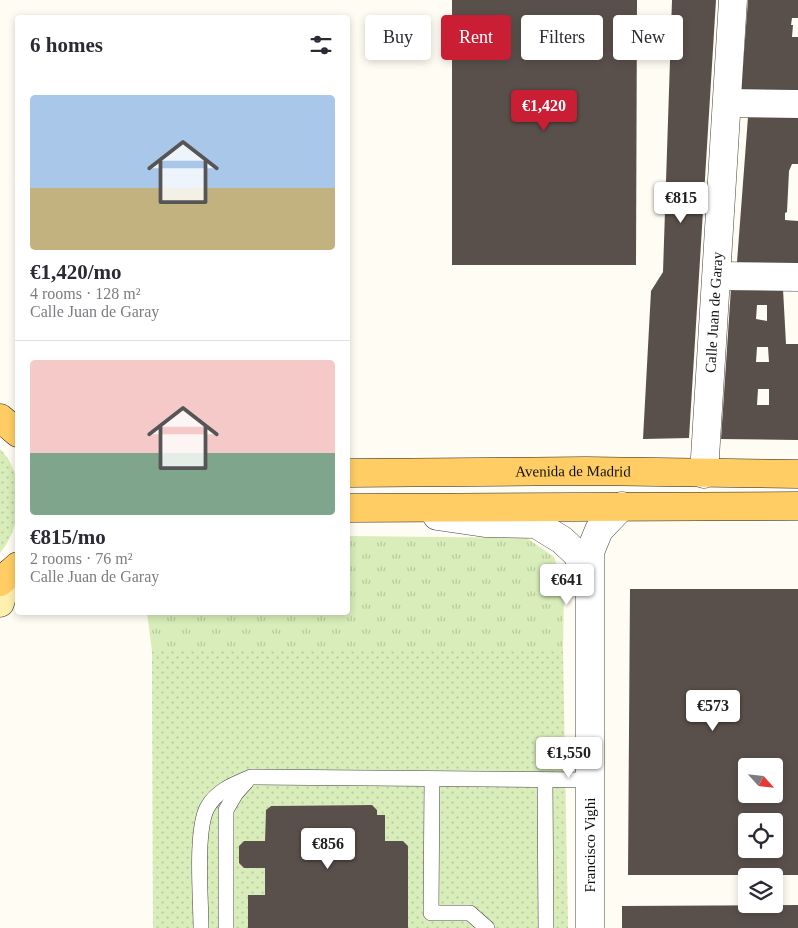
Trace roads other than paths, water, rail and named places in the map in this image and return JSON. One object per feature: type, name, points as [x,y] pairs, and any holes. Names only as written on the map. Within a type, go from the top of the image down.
[{"type":"main road","points":[[0,414],[15,419]]},
{"type":"main road","points":[[0,418],[15,430]]},
{"type":"main road","name":"Avenida de Madrid","points":[[350,473],[586,472],[798,474]]},
{"type":"main road","points":[[350,508],[798,506]]},
{"type":"main road","points":[[0,603],[8,575]]},
{"type":"street","name":"Calle Juan de Garay","points":[[704,474],[733,0]]},
{"type":"street","points":[[728,103],[798,104]]},
{"type":"street","points":[[717,276],[798,277]]},
{"type":"street","name":"Francisco Vighi","points":[[590,928],[588,582],[590,552],[599,530],[622,506]]},
{"type":"street","name":"Francisco Vighi","points":[[383,508],[485,523],[536,524],[562,540],[577,554],[588,582]]},
{"type":"lane","points":[[201,928],[201,826],[208,808],[219,794],[231,786],[251,778],[590,780]]},
{"type":"lane","points":[[226,928],[226,810],[236,793],[251,778]]},
{"type":"lane","points":[[432,779],[431,913],[470,913],[486,928]]},
{"type":"lane","points":[[545,780],[546,928]]}]
